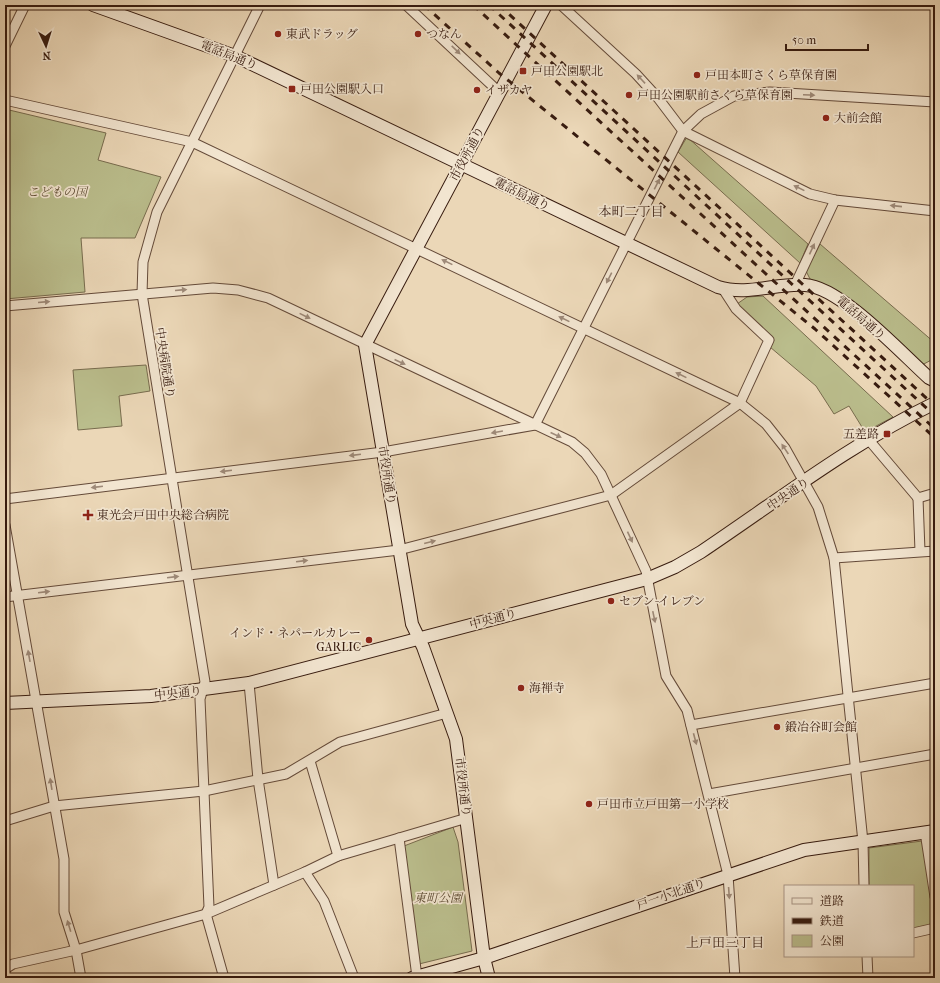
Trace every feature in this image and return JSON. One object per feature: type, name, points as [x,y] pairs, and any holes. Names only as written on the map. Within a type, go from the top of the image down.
[{"type":"street","points":[[5,46],[25,5]]},
{"type":"street","name":"電話局通り","points":[[93,5],[235,56],[626,244],[723,288],[751,291],[795,285],[812,285],[823,289],[843,300],[929,378],[935,381]]},
{"type":"street","name":"中央病院通り","points":[[206,914],[209,907],[200,699],[206,682],[142,294],[143,262],[157,212],[260,5]]},
{"type":"street","points":[[406,5],[499,92]]},
{"type":"street","name":"市役所通り","points":[[489,978],[484,958],[456,739],[412,624],[365,345],[546,5]]},
{"type":"street","points":[[561,5],[636,74],[658,98],[683,130],[810,194],[836,200],[935,211]]},
{"type":"street","points":[[535,425],[683,130],[701,114],[734,96],[770,92],[935,102]]},
{"type":"street","points":[[5,100],[192,142],[740,403],[766,424],[785,448],[818,507],[834,558],[863,842],[864,885]]},
{"type":"street","points":[[795,285],[836,200]]},
{"type":"street","points":[[5,306],[213,288],[238,290],[268,298],[572,442],[585,453],[601,474],[646,571],[666,676],[687,710],[710,794],[728,875],[735,978]]},
{"type":"street","points":[[5,596],[399,550],[611,495],[740,403],[769,340],[736,309],[723,288]]},
{"type":"street","name":"中央通り","points":[[5,703],[151,696],[249,683],[647,579],[675,567],[701,552],[868,439],[900,420],[935,403]]},
{"type":"street","points":[[5,499],[383,452],[535,425]]},
{"type":"street","points":[[868,439],[918,498],[920,551]]},
{"type":"street","points":[[918,498],[935,493]]},
{"type":"street","points":[[5,525],[64,859],[64,912],[76,950],[81,978]]},
{"type":"street","points":[[834,558],[935,551]]},
{"type":"street","points":[[691,725],[935,682]]},
{"type":"street","points":[[249,683],[258,780],[274,885]]},
{"type":"street","points":[[5,821],[54,806],[204,791],[286,774],[340,742],[447,713]]},
{"type":"street","points":[[710,794],[935,754]]},
{"type":"street","points":[[310,761],[338,856]]},
{"type":"street","points":[[5,969],[13,964],[76,950],[206,914],[306,872],[338,856],[466,818]]},
{"type":"street","points":[[930,831],[935,897]]},
{"type":"street","name":"戸一小北通り","points":[[415,977],[484,958],[804,850],[930,831]]},
{"type":"street","points":[[399,838],[415,977]]},
{"type":"street","points":[[306,872],[324,901],[354,978]]},
{"type":"street","points":[[206,914],[224,978]]},
{"type":"street","points":[[914,933],[935,928]]},
{"type":"street","points":[[867,957],[868,978]]},
{"type":"green space","name":"こどもの国","points":[[5,109],[106,133],[98,160],[161,177],[135,238],[81,238],[85,292],[5,299]]},
{"type":"green space","points":[[687,137],[808,244],[800,263],[678,152]]},
{"type":"green space","points":[[820,244],[935,343],[935,358],[922,365],[837,291],[810,279],[806,271]]},
{"type":"green space","points":[[763,296],[893,417],[865,432],[849,406],[834,414],[816,386],[770,347],[774,340],[737,304],[747,297]]},
{"type":"green space","points":[[146,365],[150,391],[119,396],[122,426],[78,430],[73,370]]},
{"type":"green space","name":"東町公園","points":[[453,827],[458,842],[472,951],[419,964],[404,846]]},
{"type":"green space","points":[[922,841],[935,925],[914,930],[914,885],[869,885],[869,848]]},
{"type":"railway","points":[[424,5],[499,73],[815,329],[935,438]]},
{"type":"railway","points":[[473,5],[935,429]]},
{"type":"railway","points":[[489,5],[935,416]]},
{"type":"railway","points":[[499,5],[935,406]]},
{"type":"place","name":"東武ドラッグ","points":[[278,34]]},
{"type":"place","name":"つなん","points":[[418,34]]},
{"type":"place","name":"戸田公園駅北","points":[[523,71]]},
{"type":"place","name":"戸田本町さくら草保育園","points":[[697,75]]},
{"type":"place","name":"戸田公園駅入口","points":[[292,89]]},
{"type":"place","name":"イザカヤ","points":[[477,90]]},
{"type":"place","name":"戸田公園駅前さくら草保育園","points":[[629,95]]},
{"type":"place","name":"大前会館","points":[[826,118]]},
{"type":"place","name":"五差路","points":[[887,434]]},
{"type":"place","name":"東光会戸田中央総合病院","points":[[88,515]]},
{"type":"place","name":"セブン-イレブン","points":[[611,601]]},
{"type":"place","name":"インド・ネパールカレー GARLIC","points":[[369,640]]},
{"type":"place","name":"海禅寺","points":[[521,688]]},
{"type":"place","name":"鍛冶谷町会館","points":[[777,727]]},
{"type":"place","name":"戸田市立戸田第一小学校","points":[[589,804]]},
{"type":"district","name":"本町二丁目","points":[[631,211]]},
{"type":"district","name":"上戸田三丁目","points":[[725,942]]}]
